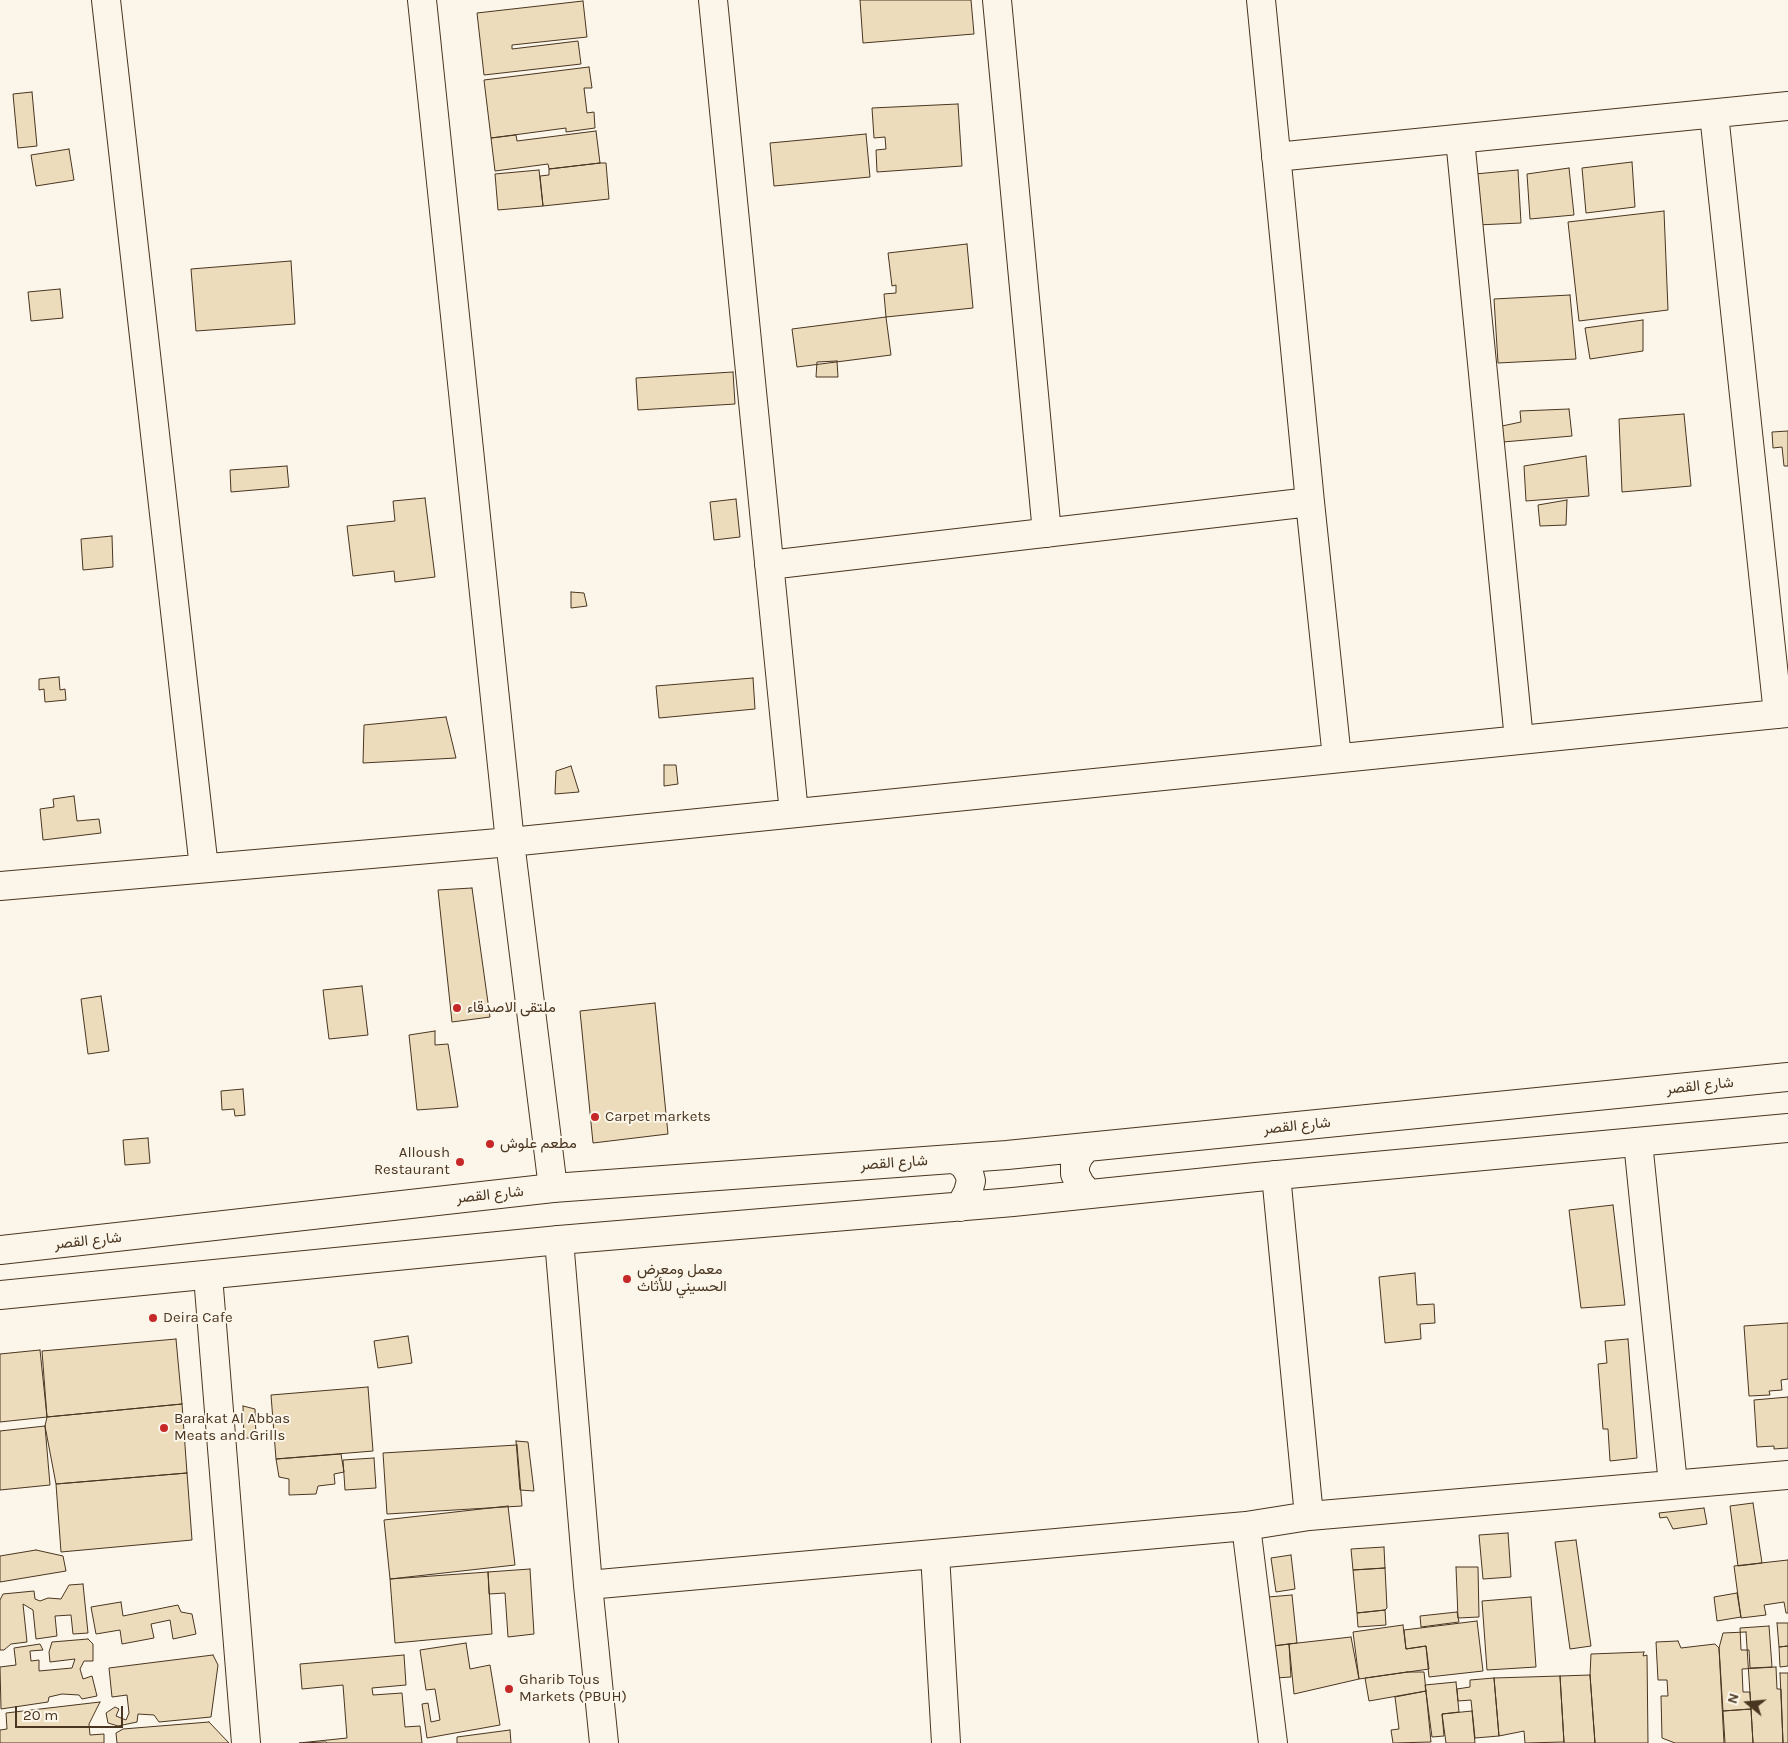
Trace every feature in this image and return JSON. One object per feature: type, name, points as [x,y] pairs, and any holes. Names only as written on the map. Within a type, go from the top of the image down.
[{"type":"street","points":[[106,0],[204,868]]},
{"type":"street","points":[[422,0],[510,842],[553,1188]]},
{"type":"street","points":[[713,0],[794,813]]},
{"type":"street","points":[[997,0],[1047,533]]},
{"type":"street","points":[[1261,0],[1337,758]]},
{"type":"street","points":[[1276,157],[1788,106]]},
{"type":"street","points":[[0,886],[510,842],[1783,713],[1714,114]]},
{"type":"street","points":[[1460,139],[1519,740]]},
{"type":"street","points":[[769,564],[1310,502]]},
{"type":"street","name":"شارع القصر","points":[[0,1250],[553,1188],[955,1159],[1788,1077]]},
{"type":"street","points":[[0,1295],[559,1240],[960,1207],[1276,1175],[1788,1128]]},
{"type":"street","points":[[1638,1142],[1673,1484]]},
{"type":"street","points":[[1087,1147],[1079,1156],[1075,1165],[1075,1174],[1080,1184],[1089,1194]]},
{"type":"street","points":[[955,1159],[964,1165],[971,1181],[968,1192],[960,1207]]},
{"type":"street","points":[[1276,1175],[1309,1516]]},
{"type":"street","points":[[559,1240],[588,1584],[604,1743]]},
{"type":"street","points":[[208,1276],[246,1743]]},
{"type":"street","points":[[588,1584],[1246,1526],[1309,1516],[1788,1475]]},
{"type":"street","points":[[1246,1526],[1273,1743]]},
{"type":"street","points":[[935,1554],[946,1743]]},
{"type":"building","points":[[860,0],[971,0],[974,34],[863,43]]},
{"type":"building","points":[[583,1],[587,37],[512,45],[512,49],[578,41],[581,64],[484,75],[477,13]]},
{"type":"building","points":[[589,67],[592,88],[584,88],[587,113],[594,112],[595,128],[566,132],[566,128],[491,138],[484,80]]},
{"type":"building","points":[[32,92],[37,146],[18,148],[13,94]]},
{"type":"building","points":[[958,104],[962,166],[877,172],[876,150],[886,149],[885,137],[874,138],[872,108]]},
{"type":"building","points":[[596,131],[600,163],[549,169],[548,164],[495,171],[491,138],[516,135],[517,141]]},
{"type":"building","points":[[866,134],[870,177],[774,186],[770,143]]},
{"type":"building","points":[[69,149],[74,180],[36,186],[31,155]]},
{"type":"building","points":[[1632,162],[1635,207],[1586,213],[1582,168]]},
{"type":"building","points":[[606,163],[609,199],[543,206],[540,176],[549,175],[549,169]]},
{"type":"building","points":[[1569,168],[1574,215],[1530,219],[1527,174]]},
{"type":"building","points":[[539,170],[543,206],[498,210],[495,174]]},
{"type":"building","points":[[1518,170],[1521,223],[1477,225],[1475,174]]},
{"type":"building","points":[[1664,211],[1668,310],[1579,321],[1568,222]]},
{"type":"building","points":[[967,244],[973,308],[886,317],[884,294],[896,293],[896,285],[892,286],[888,253]]},
{"type":"building","points":[[291,261],[295,324],[196,331],[191,269]]},
{"type":"building","points":[[60,289],[63,318],[31,321],[28,292]]},
{"type":"building","points":[[1570,295],[1576,359],[1498,363],[1494,299]]},
{"type":"building","points":[[886,317],[891,355],[797,367],[792,329]]},
{"type":"building","points":[[1643,320],[1643,351],[1590,359],[1585,328]]},
{"type":"building","points":[[837,361],[838,377],[816,377],[817,362]]},
{"type":"building","points":[[733,372],[735,404],[638,410],[636,378]]},
{"type":"building","points":[[1569,409],[1572,436],[1503,442],[1502,426],[1521,422],[1520,411]]},
{"type":"building","points":[[1684,414],[1691,486],[1622,492],[1619,419]]},
{"type":"building","points":[[1788,431],[1788,466],[1784,466],[1782,447],[1773,448],[1772,432]]},
{"type":"building","points":[[1586,456],[1589,496],[1526,501],[1524,466]]},
{"type":"building","points":[[287,466],[289,487],[231,492],[230,470]]},
{"type":"building","points":[[425,498],[435,577],[395,582],[394,571],[353,576],[347,526],[395,521],[393,501]]},
{"type":"building","points":[[736,499],[740,537],[714,540],[710,502]]},
{"type":"building","points":[[1567,500],[1566,525],[1540,526],[1538,505]]},
{"type":"building","points":[[112,536],[113,567],[83,570],[81,539]]},
{"type":"building","points":[[571,592],[584,593],[587,606],[571,608]]},
{"type":"building","points":[[59,677],[60,690],[65,689],[66,700],[45,702],[44,689],[39,690],[39,679]]},
{"type":"building","points":[[753,678],[755,709],[659,718],[656,686]]},
{"type":"building","points":[[446,717],[456,758],[363,763],[364,725]]},
{"type":"building","points":[[664,765],[676,765],[678,784],[664,786]]},
{"type":"building","points":[[571,766],[579,792],[555,794],[556,771]]},
{"type":"building","points":[[74,796],[77,821],[99,819],[101,833],[43,840],[40,809],[54,807],[53,799]]},
{"type":"building","points":[[472,888],[490,1017],[452,1022],[438,890]]},
{"type":"building","points":[[362,986],[368,1035],[329,1039],[323,990]]},
{"type":"building","points":[[101,996],[109,1051],[88,1054],[81,999]]},
{"type":"building","points":[[655,1003],[668,1134],[593,1143],[580,1011]]},
{"type":"building","points":[[435,1031],[435,1045],[448,1044],[458,1107],[417,1110],[409,1035]]},
{"type":"building","points":[[243,1089],[245,1115],[235,1116],[234,1109],[222,1110],[221,1091]]},
{"type":"building","points":[[148,1138],[150,1163],[125,1165],[123,1140]]},
{"type":"building","points":[[1613,1205],[1625,1305],[1581,1308],[1569,1210]]},
{"type":"building","points":[[1415,1273],[1417,1305],[1434,1304],[1435,1323],[1420,1324],[1421,1339],[1385,1343],[1379,1277]]},
{"type":"building","points":[[1788,1323],[1788,1379],[1781,1380],[1782,1390],[1769,1391],[1770,1395],[1749,1396],[1744,1326]]},
{"type":"building","points":[[408,1336],[412,1363],[378,1368],[374,1341]]},
{"type":"building","points":[[176,1339],[182,1404],[47,1417],[42,1351]]},
{"type":"building","points":[[1628,1339],[1637,1458],[1610,1461],[1608,1429],[1603,1429],[1598,1364],[1607,1363],[1605,1341]]},
{"type":"building","points":[[40,1350],[47,1417],[0,1422],[0,1354]]},
{"type":"building","points":[[368,1387],[373,1451],[276,1459],[271,1395]]},
{"type":"building","points":[[1788,1397],[1788,1448],[1774,1449],[1774,1446],[1757,1447],[1754,1400]]},
{"type":"building","points":[[182,1404],[187,1473],[56,1484],[45,1426],[47,1417]]},
{"type":"building","points":[[243,1406],[255,1409],[256,1438],[244,1438]]},
{"type":"building","points":[[45,1426],[50,1485],[0,1490],[0,1431]]},
{"type":"building","points":[[516,1441],[528,1442],[534,1491],[520,1490]]},
{"type":"building","points":[[517,1445],[522,1506],[387,1514],[383,1453]]},
{"type":"building","points":[[341,1454],[344,1472],[334,1474],[335,1484],[318,1486],[316,1494],[289,1495],[289,1479],[279,1477],[276,1459]]},
{"type":"building","points":[[374,1458],[376,1488],[345,1490],[343,1460]]},
{"type":"building","points":[[187,1473],[192,1540],[61,1552],[56,1484]]},
{"type":"building","points":[[1753,1503],[1762,1563],[1738,1566],[1730,1506]]},
{"type":"building","points":[[508,1506],[515,1565],[390,1579],[384,1520]]},
{"type":"building","points":[[1704,1508],[1707,1524],[1673,1529],[1667,1517],[1660,1518],[1659,1513]]},
{"type":"building","points":[[1508,1533],[1511,1577],[1483,1579],[1479,1535]]},
{"type":"building","points":[[1576,1540],[1591,1646],[1570,1649],[1555,1542]]},
{"type":"building","points":[[1384,1547],[1385,1568],[1353,1570],[1351,1549]]},
{"type":"building","points":[[36,1550],[63,1556],[66,1571],[0,1582],[0,1556]]},
{"type":"building","points":[[1291,1555],[1295,1589],[1276,1592],[1271,1558]]},
{"type":"building","points":[[1788,1560],[1788,1613],[1786,1613],[1784,1602],[1764,1605],[1766,1615],[1741,1618],[1734,1566]]},
{"type":"building","points":[[1456,1567],[1478,1567],[1479,1617],[1458,1618]]},
{"type":"building","points":[[1385,1568],[1387,1608],[1385,1610],[1357,1613],[1353,1570]]},
{"type":"building","points":[[530,1569],[534,1634],[508,1637],[505,1593],[489,1594],[488,1572]]},
{"type":"building","points":[[488,1572],[492,1634],[395,1643],[390,1579]]},
{"type":"building","points":[[83,1584],[88,1633],[73,1634],[71,1615],[55,1616],[57,1636],[36,1639],[33,1610],[23,1604],[27,1642],[11,1644],[4,1650],[0,1650],[0,1600],[3,1594],[34,1591],[35,1599],[40,1601],[48,1598],[61,1599],[69,1585]]},
{"type":"building","points":[[1737,1593],[1741,1617],[1717,1621],[1714,1597]]},
{"type":"building","points":[[1292,1595],[1297,1643],[1273,1646],[1268,1597]]},
{"type":"building","points":[[1531,1597],[1536,1667],[1487,1670],[1482,1601]]},
{"type":"building","points":[[121,1602],[123,1616],[178,1605],[181,1612],[192,1614],[196,1634],[173,1639],[170,1620],[151,1624],[154,1638],[122,1644],[120,1630],[96,1634],[91,1607]]},
{"type":"building","points":[[1385,1610],[1386,1625],[1358,1627],[1357,1613]]},
{"type":"building","points":[[1457,1612],[1459,1622],[1421,1627],[1420,1616]]},
{"type":"building","points":[[1477,1621],[1483,1671],[1429,1677],[1426,1646],[1406,1649],[1404,1630]]},
{"type":"building","points":[[1777,1623],[1788,1623],[1788,1646],[1779,1647]]},
{"type":"building","points":[[1403,1625],[1406,1649],[1426,1646],[1429,1669],[1359,1679],[1353,1632]]},
{"type":"building","points":[[1769,1626],[1772,1667],[1750,1668],[1749,1650],[1741,1650],[1740,1628]]},
{"type":"building","points":[[1746,1632],[1751,1709],[1723,1711],[1719,1648],[1723,1633]]},
{"type":"building","points":[[1351,1637],[1359,1679],[1294,1694],[1289,1644]]},
{"type":"building","points":[[88,1639],[93,1644],[93,1661],[84,1661],[80,1669],[83,1679],[92,1676],[97,1696],[82,1699],[79,1695],[62,1694],[49,1697],[48,1702],[1,1709],[0,1667],[16,1665],[14,1648],[40,1644],[43,1650],[30,1651],[31,1661],[39,1660],[39,1671],[72,1668],[75,1659],[50,1662],[49,1652],[52,1642]]},
{"type":"building","points":[[1678,1641],[1681,1648],[1715,1644],[1719,1648],[1724,1743],[1675,1743],[1662,1738],[1661,1696],[1668,1696],[1667,1680],[1658,1680],[1656,1642]]},
{"type":"building","points":[[466,1643],[470,1669],[490,1665],[500,1725],[427,1738],[422,1704],[428,1703],[431,1722],[440,1720],[435,1689],[426,1690],[420,1650]]},
{"type":"building","points":[[1289,1644],[1291,1677],[1275,1678],[1273,1646]]},
{"type":"building","points":[[1788,1646],[1788,1666],[1780,1667],[1779,1647]]},
{"type":"building","points":[[1644,1652],[1643,1656],[1647,1655],[1648,1743],[1595,1743],[1590,1675],[1591,1654]]},
{"type":"building","points":[[213,1655],[218,1665],[211,1717],[159,1722],[154,1715],[138,1714],[137,1722],[118,1726],[108,1723],[106,1713],[115,1707],[119,1709],[116,1716],[126,1720],[129,1713],[127,1695],[112,1697],[109,1668]]},
{"type":"building","points":[[404,1655],[406,1685],[372,1688],[373,1695],[402,1693],[405,1727],[420,1726],[422,1743],[299,1743],[347,1738],[343,1685],[302,1689],[300,1664]]},
{"type":"building","points":[[1776,1667],[1777,1689],[1781,1689],[1783,1743],[1753,1743],[1750,1692],[1743,1692],[1742,1669]]},
{"type":"building","points":[[1407,1672],[1424,1672],[1426,1691],[1369,1701],[1365,1678]]},
{"type":"building","points":[[1780,1673],[1788,1673],[1788,1743],[1783,1743]]},
{"type":"building","points":[[1590,1675],[1595,1743],[1564,1743],[1560,1676]]},
{"type":"building","points":[[1560,1676],[1564,1742],[1525,1743],[1524,1731],[1499,1736],[1494,1678]]},
{"type":"building","points":[[1494,1678],[1499,1736],[1475,1738],[1471,1700],[1458,1701],[1457,1689],[1470,1687],[1470,1680]]},
{"type":"building","points":[[1456,1682],[1459,1712],[1442,1714],[1444,1736],[1432,1737],[1425,1685]]},
{"type":"building","points":[[1426,1691],[1431,1742],[1393,1743],[1391,1730],[1399,1729],[1395,1697]]},
{"type":"building","points":[[100,1702],[89,1724],[90,1735],[104,1734],[104,1743],[0,1743],[0,1730],[7,1729],[6,1713]]},
{"type":"building","points":[[1751,1709],[1753,1743],[1725,1743],[1723,1711]]},
{"type":"building","points":[[1472,1711],[1475,1743],[1446,1743],[1442,1714]]},
{"type":"building","points":[[209,1722],[229,1743],[117,1743],[116,1733],[123,1729]]},
{"type":"building","points":[[510,1730],[511,1743],[457,1743],[457,1737]]},
{"type":"place","name":"ملتقى الاصدقاء","points":[[457,1008]]},
{"type":"place","name":"Carpet markets","points":[[595,1117]]},
{"type":"place","name":"مطعم علوش","points":[[490,1144]]},
{"type":"place","name":"Alloush Restaurant","points":[[460,1162]]},
{"type":"place","name":"معمل ومعرض الحسيني للأثاث","points":[[627,1279]]},
{"type":"place","name":"Deira Cafe","points":[[153,1318]]},
{"type":"place","name":"Barakat Al Abbas Meats and Grills","points":[[164,1428]]},
{"type":"place","name":"Gharib Tous Markets (PBUH)","points":[[509,1689]]}]
